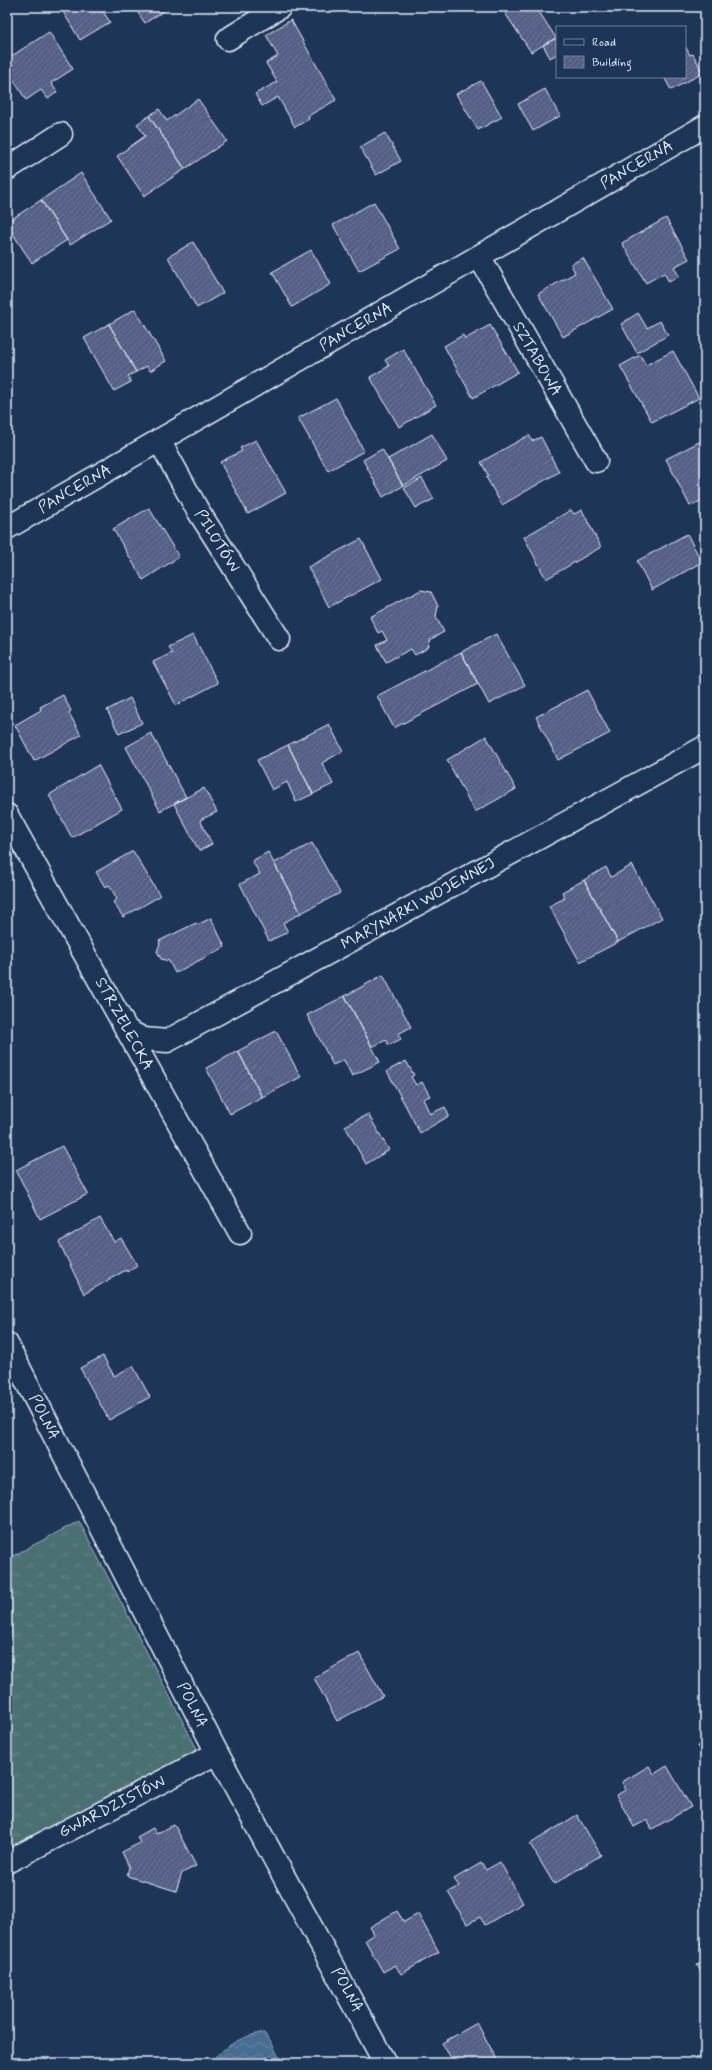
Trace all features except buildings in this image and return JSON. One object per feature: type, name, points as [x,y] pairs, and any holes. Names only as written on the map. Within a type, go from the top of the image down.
[{"type":"street","points":[[228,39],[280,7]]},
{"type":"street","name":"PANCERNA","points":[[7,528],[705,126]]},
{"type":"street","points":[[9,163],[61,134]]},
{"type":"street","name":"SZTABOWA","points":[[479,256],[596,461]]},
{"type":"street","name":"PILOTÓW","points":[[159,440],[197,509],[279,639]]},
{"type":"street","name":"MARYNARKI WOJENNEJ","points":[[128,1031],[144,1038],[167,1041],[705,747]]},
{"type":"street","name":"STRZELECKA","points":[[7,815],[240,1233]]},
{"type":"street","name":"POLNA","points":[[7,1344],[217,1753],[385,2063]]},
{"type":"street","name":"GWARDZISTÓW","points":[[7,1862],[217,1753]]},
{"type":"green space","points":[[79,1521],[198,1751],[7,1849],[7,1559]]},
{"type":"water","points":[[264,2033],[270,2040],[282,2063],[209,2063],[227,2047],[241,2039]]}]
